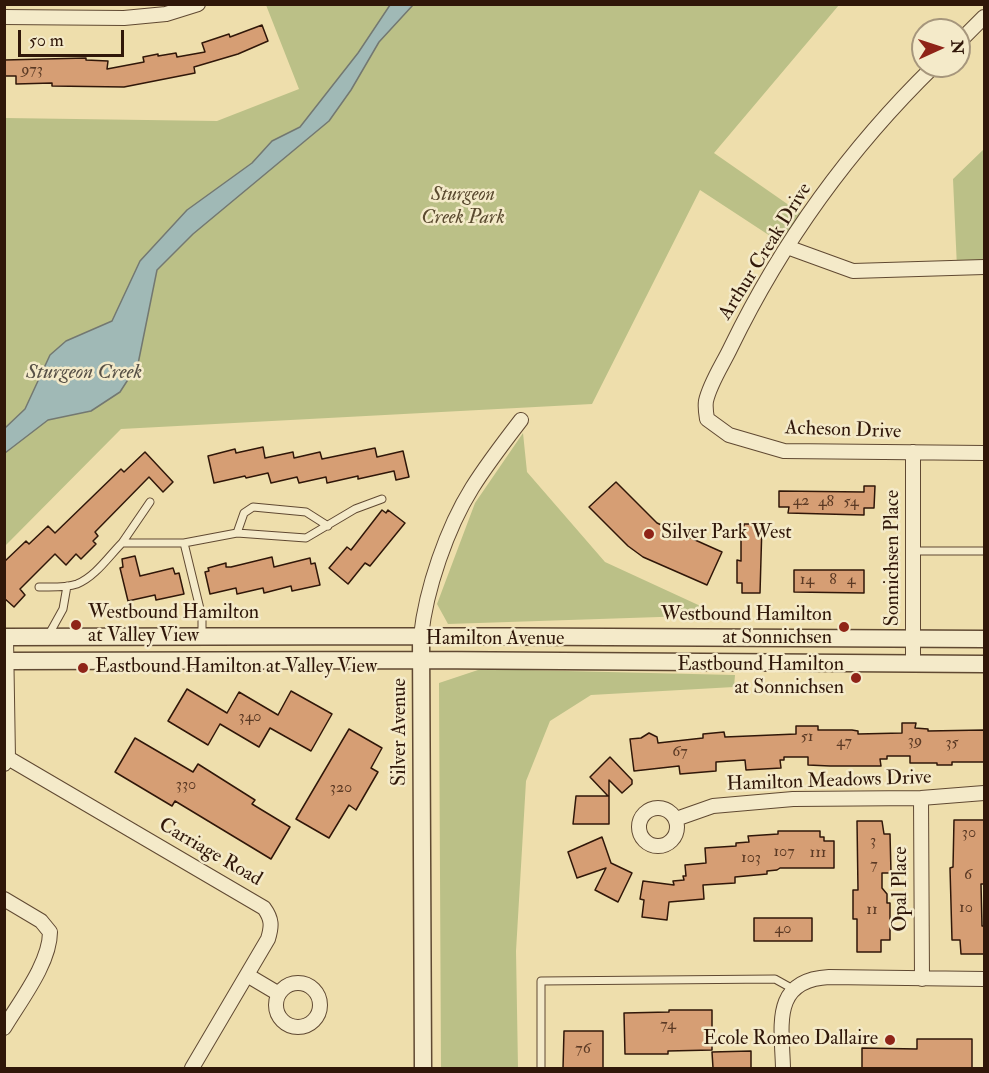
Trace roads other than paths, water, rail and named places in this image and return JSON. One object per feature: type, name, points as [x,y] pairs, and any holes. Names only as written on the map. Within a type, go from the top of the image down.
[{"type":"street","points":[[4,17],[77,11],[124,18],[166,14],[198,4]]},
{"type":"street","points":[[971,30],[984,17]]},
{"type":"street","name":"Arthur Creak Drive","points":[[707,419],[706,402],[710,390],[745,318],[787,247],[806,217],[855,154],[922,78]]},
{"type":"street","points":[[787,247],[853,271],[984,267]]},
{"type":"street","name":"Acheson Drive","points":[[707,419],[729,435],[784,451],[984,453]]},
{"type":"street","name":"Silver Avenue","points":[[423,1068],[421,636],[427,597],[460,510],[484,470],[521,420]]},
{"type":"street","name":"Sonnichsen Place","points":[[913,452],[913,663]]},
{"type":"street","name":"Hamilton Avenue","points":[[5,638],[421,636],[984,639]]},
{"type":"street","points":[[5,638],[6,761]]},
{"type":"street","name":"Hamilton Avenue","points":[[6,661],[422,660],[984,664]]},
{"type":"street","name":"Carriage Road","points":[[6,761],[264,908],[271,920],[268,939],[192,1068]]},
{"type":"street","name":"Hamilton Meadows Drive","points":[[676,819],[704,807],[736,804],[803,799],[921,798],[984,794]]},
{"type":"street","name":"Opal Place","points":[[921,798],[921,979]]},
{"type":"street","points":[[4,899],[41,921],[50,932],[50,944],[45,958],[4,1028]]},
{"type":"street","points":[[247,975],[279,994]]},
{"type":"street","points":[[783,1068],[784,1005],[794,989],[803,981],[814,978],[984,979]]},
{"type":"lane","points":[[122,543],[184,543],[237,533],[306,537],[355,509],[381,499]]},
{"type":"lane","points":[[39,587],[67,586],[85,579],[122,543],[150,501]]},
{"type":"lane","points":[[237,533],[244,513],[253,507],[306,512],[328,526]]},
{"type":"lane","points":[[184,543],[202,617],[202,638]]},
{"type":"lane","points":[[913,551],[984,551]]},
{"type":"lane","points":[[46,638],[63,609],[67,586]]},
{"type":"lane","points":[[541,1068],[541,981],[775,979],[794,989]]},
{"type":"water","name":"Sturgeon Creek","points":[[390,5],[413,5],[379,42],[351,90],[329,121],[193,234],[157,270],[138,364],[120,392],[91,411],[48,420],[5,453],[5,428],[25,409],[50,355],[66,341],[112,321],[140,261],[187,210],[252,163],[272,141],[300,127],[358,53]]},
{"type":"place","name":"Silver Park West","points":[[649,534]]},
{"type":"place","name":"Westbound Hamilton at Valley View","points":[[76,625]]},
{"type":"place","name":"Westbound Hamilton at Sonnichsen","points":[[844,627]]},
{"type":"place","name":"Eastbound Hamilton at Valley View","points":[[83,668]]},
{"type":"place","name":"Eastbound Hamilton at Sonnichsen","points":[[856,678]]},
{"type":"place","name":"Ecole Romeo Dallaire","points":[[890,1040]]},
{"type":"park label","name":"Sturgeon Creek Park","points":[[463,208]]}]
